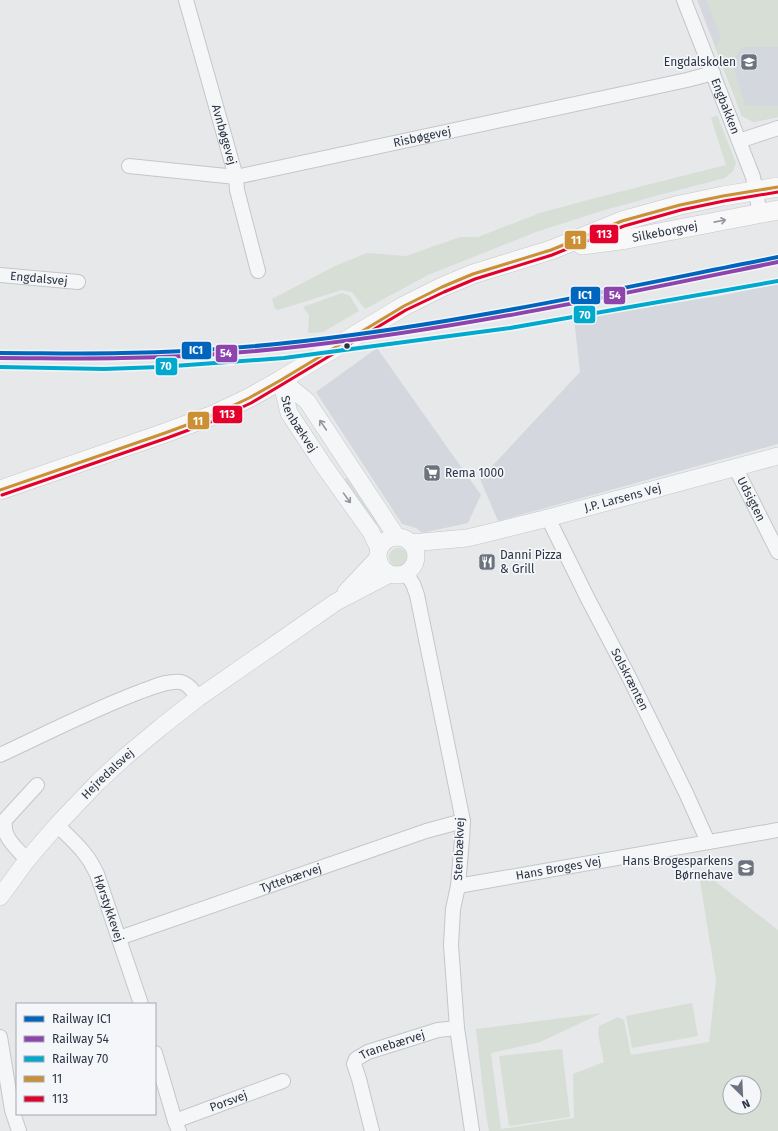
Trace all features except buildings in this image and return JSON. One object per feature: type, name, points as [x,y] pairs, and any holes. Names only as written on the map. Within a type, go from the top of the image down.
[{"type":"main road","name":"Silkeborgvej","points":[[0,490],[211,416],[249,398],[281,380],[404,306],[442,287],[473,274],[551,250],[622,221],[680,205],[778,187]]},
{"type":"main road","name":"Silkeborgvej","points":[[551,250],[627,239],[769,212]]},
{"type":"street","name":"Avnbøgevej","points":[[186,0],[236,177],[237,190],[258,271]]},
{"type":"street","name":"Engbakken","points":[[684,0],[753,177],[756,191],[769,212]]},
{"type":"street","name":"Risbøgevej","points":[[129,166],[236,177],[713,73]]},
{"type":"street","points":[[739,140],[778,128]]},
{"type":"street","name":"Engdalsvej","points":[[0,275],[78,282]]},
{"type":"street","name":"Stenbækvej","points":[[281,380],[307,402],[404,540]]},
{"type":"street","name":"Stenbækvej","points":[[281,380],[289,413],[324,466],[371,532],[378,554]]},
{"type":"street","name":"J.P. Larsens Vej","points":[[404,540],[467,538],[548,518],[778,456]]},
{"type":"street","name":"Udsigten","points":[[735,467],[778,552]]},
{"type":"street","name":"Solskrænten","points":[[548,518],[629,677],[686,793],[708,842]]},
{"type":"street","name":"J.P. Larsens Vej","points":[[404,569],[467,538]]},
{"type":"street","points":[[388,539],[404,540],[414,548],[416,554],[404,569],[381,568],[378,554],[381,545],[388,539]]},
{"type":"street","name":"Hejredalsvej","points":[[336,602],[378,554]]},
{"type":"street","name":"Stenbækvej","points":[[404,569],[413,584],[417,595],[462,821],[458,886],[453,908],[451,945],[457,1028],[472,1131]]},
{"type":"street","name":"Hejredalsvej","points":[[0,896],[27,860],[57,825],[98,782],[160,727],[198,698],[249,664],[336,602],[404,569]]},
{"type":"street","points":[[0,755],[110,704],[158,686],[181,682],[190,687],[198,698]]},
{"type":"street","points":[[27,860],[7,838],[4,828],[5,820],[37,785]]},
{"type":"street","name":"Tyttebærvej","points":[[119,938],[426,831],[462,821]]},
{"type":"street","name":"Hørstykkevej","points":[[57,825],[84,851],[91,861],[97,874],[141,1003]]},
{"type":"street","name":"Hans Broges Vej","points":[[458,886],[778,830]]},
{"type":"street","name":"Tranebærvej","points":[[372,1131],[354,1064],[356,1059],[370,1051],[438,1030],[457,1028]]},
{"type":"street","points":[[0,1038],[5,1096],[12,1110],[19,1131]]},
{"type":"street","points":[[156,1056],[177,1126]]},
{"type":"street","name":"Porsvej","points":[[177,1126],[283,1081]]},
{"type":"shaded area","name":"Engdalskolen","points":[[697,0],[778,0],[778,117],[754,122],[742,116]]},
{"type":"shaded area","name":"Engdalskolen","points":[[706,0],[778,0],[778,47],[742,47],[732,62],[745,105],[778,106],[778,117],[754,122],[742,116],[715,47],[721,38]]},
{"type":"shaded area","points":[[717,115],[736,163],[733,171],[725,178],[598,212],[536,232],[428,275],[365,309],[352,292],[342,290],[278,310],[275,309],[272,299],[335,266],[367,253],[406,256],[460,237],[478,237],[540,213],[726,165],[711,118]]},
{"type":"shaded area","points":[[778,284],[778,444],[498,521],[480,479],[580,372],[574,318],[719,296]]},
{"type":"shaded area","points":[[342,293],[350,296],[359,311],[323,332],[308,333],[309,315],[303,307]]},
{"type":"shaded area","points":[[377,348],[481,495],[468,523],[422,533],[416,528],[402,524],[316,392]]},
{"type":"shaded area","points":[[349,477],[380,522],[372,526],[344,480]]},
{"type":"shaded area","points":[[398,548],[404,551],[407,557],[404,563],[398,566],[392,563],[389,557],[392,551]]},
{"type":"shaded area","points":[[711,878],[778,930],[778,1131],[489,1131],[476,1029],[602,1013],[540,1042],[491,1053],[501,1129],[574,1118],[573,1074],[604,1062],[598,1034],[599,1026],[618,1017],[624,1020],[631,1055],[709,1042],[716,980],[700,881]]},
{"type":"shaded area","points":[[692,1003],[698,1036],[632,1048],[626,1016]]},
{"type":"shaded area","points":[[562,1049],[570,1117],[509,1126],[499,1056]]},
{"type":"rail line","name":"IC1","points":[[0,353],[168,352],[236,348],[304,341],[423,325],[482,315],[778,257]]},
{"type":"rail line","name":"54","points":[[0,358],[168,357],[236,353],[364,339],[542,309],[778,262]]},
{"type":"rail line","name":"70","points":[[0,367],[104,369],[160,367],[284,358],[510,328],[778,281]]},
{"type":"transit line","name":"11","points":[[0,490],[211,416],[249,398],[281,380],[404,306],[442,287],[473,274],[551,250],[622,221],[680,205],[778,187]]},
{"type":"transit line","name":"113","points":[[2,495],[213,421],[251,403],[406,310],[475,279],[552,255],[624,226],[681,210],[778,192]]},
{"type":"place","name":"Engdalskolen","points":[[749,62]]},
{"type":"place","name":"Rema 1000","points":[[432,473]]},
{"type":"place","name":"Danni Pizza & Grill","points":[[487,562]]},
{"type":"place","name":"Hans Brogesparkens Børnehave","points":[[746,868]]}]
